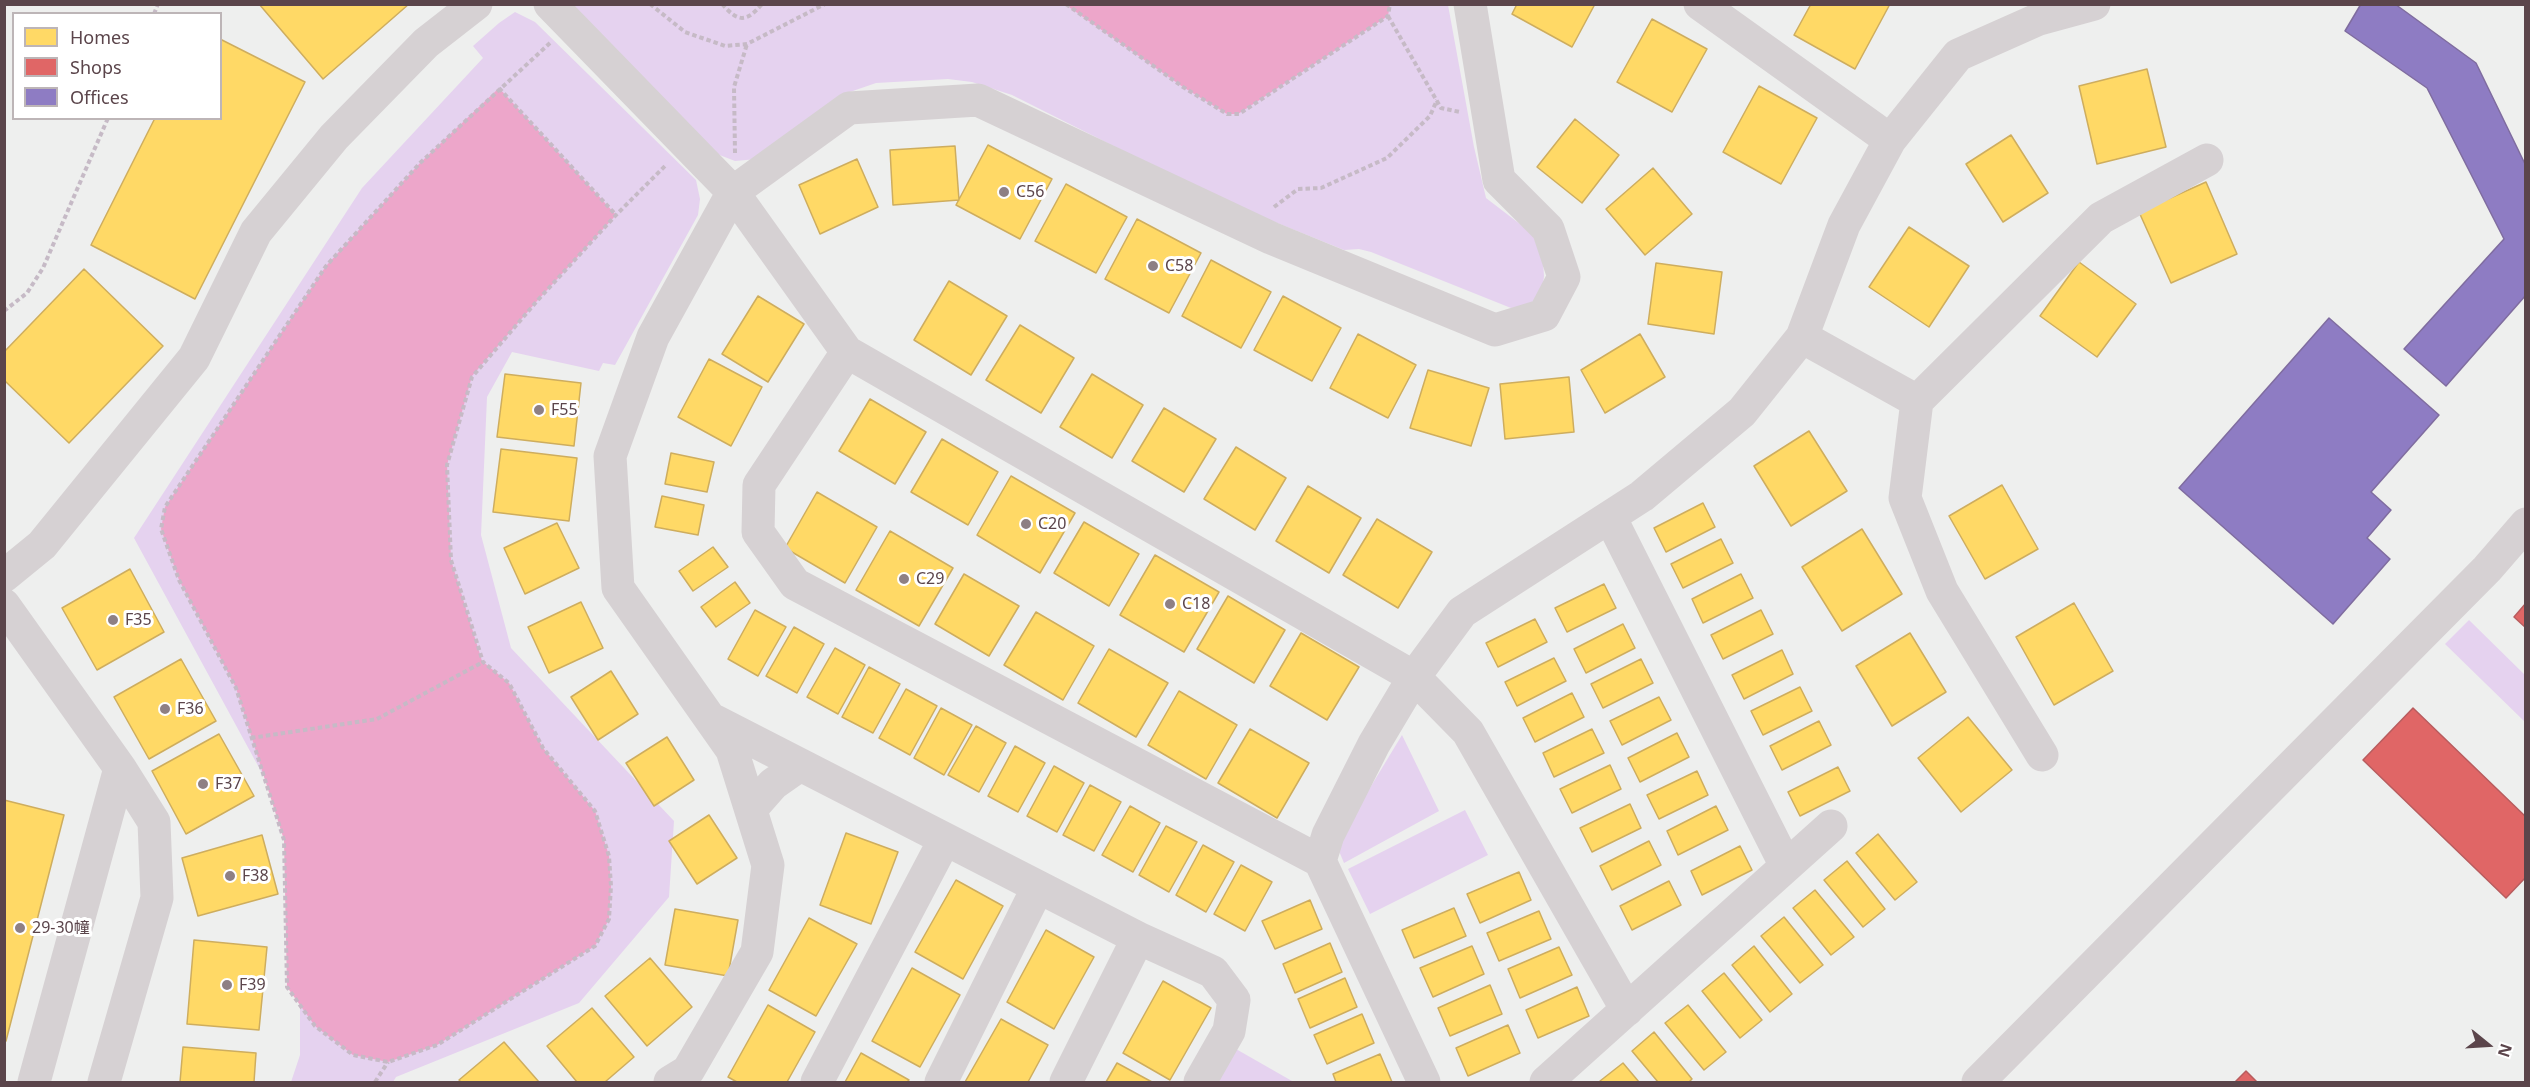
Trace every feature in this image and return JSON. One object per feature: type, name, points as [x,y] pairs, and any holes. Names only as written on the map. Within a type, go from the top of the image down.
[{"type":"street","points":[[4,576],[42,545],[112,462],[194,358],[256,232],[334,137],[426,43],[476,4]]},
{"type":"street","points":[[689,1079],[757,952],[768,865],[732,750],[618,588],[610,456],[653,337],[732,191],[849,108],[978,100],[1255,231],[1495,330],[1544,315],[1564,277],[1548,229],[1498,180],[1470,4]]},
{"type":"street","points":[[1700,4],[1890,140]]},
{"type":"street","points":[[1320,861],[1328,835],[1374,744],[1414,677],[1462,612],[1642,496],[1742,412],[1802,337],[1844,225],[1890,140],[1958,55],[2039,18],[2094,4]]},
{"type":"street","points":[[560,15],[732,191],[847,352],[1414,677],[1467,732],[1627,1010]]},
{"type":"street","points":[[2042,755],[1942,591],[1905,498],[1917,401],[2101,218],[2207,160]]},
{"type":"street","points":[[1802,337],[1917,401]]},
{"type":"street","points":[[847,352],[759,485],[758,532],[795,584],[1320,861],[1424,1083]]},
{"type":"street","points":[[1610,517],[1786,866]]},
{"type":"street","points":[[1977,1083],[2487,570],[2526,524]]},
{"type":"street","points":[[4,605],[120,768],[154,822],[157,898],[104,1083]]},
{"type":"street","points":[[711,719],[1138,938],[1213,972],[1234,1000],[1228,1031],[1200,1083]]},
{"type":"street","points":[[751,809],[773,784],[800,765]]},
{"type":"street","points":[[34,1083],[120,768]]},
{"type":"street","points":[[1546,1083],[1831,826]]},
{"type":"street","points":[[817,1083],[945,839]]},
{"type":"street","points":[[941,1083],[1038,886]]},
{"type":"street","points":[[1066,1083],[1138,938]]},
{"type":"path","points":[[650,4],[685,32],[725,46],[747,44],[825,4]]},
{"type":"path","points":[[722,4],[733,16],[744,18],[752,17],[762,4]]},
{"type":"path","points":[[1066,4],[1183,87],[1227,114],[1239,114],[1388,16]]},
{"type":"path","points":[[1390,4],[1388,16],[1441,108],[1466,114],[1487,100]]},
{"type":"path","points":[[560,15],[499,88],[420,163],[326,266],[165,507],[161,530],[178,580],[236,688],[284,840],[287,987],[315,1026],[353,1055],[388,1062],[437,1045],[595,946],[609,919],[611,886],[609,856],[595,811],[543,748],[509,684],[483,662],[451,560],[447,465],[472,376],[537,300],[686,144]]},
{"type":"path","points":[[732,191],[736,138],[734,87],[747,44]]},
{"type":"path","points":[[499,88],[616,215]]},
{"type":"path","points":[[1255,231],[1264,214],[1299,189],[1321,188],[1387,158],[1430,116],[1437,100]]},
{"type":"path","points":[[4,311],[27,293],[43,268],[107,120]]},
{"type":"path","points":[[251,738],[377,719],[483,662]]},
{"type":"path","points":[[375,1083],[388,1062]]},
{"type":"shaded area","points":[[1390,4],[1388,16],[1238,114],[1227,114],[1183,87],[1066,5]]},
{"type":"shaded area","points":[[564,5],[1448,5],[1474,147],[1486,198],[1529,231],[1542,248],[1544,276],[1542,294],[1528,306],[1511,308],[1371,252],[1359,249],[1344,250],[1225,202],[1012,95],[972,82],[948,79],[876,83],[847,93],[757,159],[735,161],[717,154]]},
{"type":"shaded area","points":[[515,12],[535,22],[696,180],[700,199],[698,215],[615,365],[603,363],[599,371],[512,352],[487,397],[481,535],[511,648],[674,821],[669,897],[579,1003],[396,1077],[393,1082],[291,1082],[300,1055],[300,843],[134,538],[362,188],[483,58],[473,46]]},
{"type":"shaded area","points":[[499,88],[616,215],[472,376],[447,465],[451,560],[482,661],[509,683],[543,748],[595,811],[609,856],[611,886],[609,919],[595,946],[437,1045],[388,1062],[353,1055],[315,1026],[287,987],[284,840],[236,688],[179,580],[161,529],[165,507],[326,266],[420,163]]},
{"type":"shaded area","points":[[2469,620],[2525,675],[2525,722],[2445,644]]},
{"type":"shaded area","points":[[1402,735],[1439,811],[1344,863],[1336,844]]},
{"type":"shaded area","points":[[1465,810],[1488,855],[1370,914],[1348,869]]},
{"type":"shaded area","points":[[1236,1049],[1292,1081],[1217,1082]]},
{"type":"building: Homes","points":[[259,4],[409,4],[323,79]]},
{"type":"building: Homes","points":[[1517,4],[1595,4],[1572,47],[1512,14]]},
{"type":"building: Homes","points":[[1811,4],[1890,4],[1855,69],[1794,35]]},
{"type":"building: Homes","points":[[1652,19],[1707,49],[1672,112],[1617,82]]},
{"type":"building: Homes","points":[[222,40],[305,82],[195,299],[91,245],[154,120],[222,120]]},
{"type":"building: Homes","points":[[2147,69],[2166,147],[2097,164],[2079,86]]},
{"type":"building: Homes","points":[[1759,86],[1817,118],[1781,184],[1723,152]]},
{"type":"building: Homes","points":[[1575,119],[1619,155],[1582,203],[1537,167]]},
{"type":"building: Homes","points":[[2011,135],[2048,193],[2003,222],[1966,164]]},
{"type":"building: Homes","name":"C56","points":[[988,145],[1052,179],[1020,239],[956,205]]},
{"type":"building: Homes","points":[[955,146],[959,200],[893,205],[890,150]]},
{"type":"building: Homes","points":[[857,159],[878,207],[820,234],[799,185]]},
{"type":"building: Homes","points":[[1653,168],[1692,214],[1645,255],[1606,209]]},
{"type":"building: Homes","points":[[2206,182],[2237,254],[2171,283],[2139,212]]},
{"type":"building: Homes","points":[[1066,184],[1127,217],[1096,273],[1035,241]]},
{"type":"building: Homes","name":"C58","points":[[1137,219],[1201,253],[1169,313],[1105,279]]},
{"type":"building: Homes","points":[[1909,227],[1969,266],[1929,327],[1869,287]]},
{"type":"building: Homes","points":[[1211,260],[1271,292],[1241,348],[1182,316]]},
{"type":"building: Homes","points":[[2079,262],[2136,304],[2097,357],[2040,316]]},
{"type":"building: Homes","points":[[1656,263],[1722,272],[1714,334],[1648,324]]},
{"type":"building: Homes","points":[[84,269],[163,346],[69,443],[4,380],[4,352]]},
{"type":"building: Homes","points":[[949,281],[1007,316],[971,375],[914,340]]},
{"type":"building: Homes","points":[[758,296],[804,324],[768,382],[722,354]]},
{"type":"building: Homes","points":[[1283,296],[1341,328],[1312,381],[1254,350]]},
{"type":"building: Homes","points":[[1020,325],[1074,358],[1041,413],[986,380]]},
{"type":"building: Homes","points":[[1358,334],[1416,365],[1388,418],[1330,388]]},
{"type":"building: Homes","points":[[1640,334],[1665,377],[1605,413],[1581,370]]},
{"type":"building: Homes","points":[[709,359],[762,387],[731,446],[678,417]]},
{"type":"building: Homes","points":[[1428,370],[1489,388],[1471,446],[1410,428]]},
{"type":"building: Homes","name":"F55","points":[[505,374],[581,383],[574,446],[497,437]]},
{"type":"building: Homes","points":[[1092,374],[1143,405],[1112,458],[1060,427]]},
{"type":"building: Homes","points":[[1569,377],[1574,432],[1505,439],[1500,384]]},
{"type":"building: Homes","points":[[870,399],[926,432],[895,484],[839,451]]},
{"type":"building: Homes","points":[[1164,408],[1216,439],[1184,492],[1132,461]]},
{"type":"building: Homes","points":[[1809,431],[1847,491],[1791,526],[1754,466]]},
{"type":"building: Homes","points":[[942,439],[998,472],[968,525],[911,492]]},
{"type":"building: Homes","points":[[1236,447],[1286,478],[1255,530],[1204,499]]},
{"type":"building: Homes","points":[[501,449],[577,458],[569,521],[493,512]]},
{"type":"building: Homes","points":[[671,453],[714,462],[707,492],[665,484]]},
{"type":"building: Homes","name":"C20","points":[[1011,476],[1075,513],[1040,573],[977,535]]},
{"type":"building: Homes","points":[[2002,485],[2038,549],[1985,579],[1949,516]]},
{"type":"building: Homes","points":[[1308,486],[1361,518],[1329,573],[1276,541]]},
{"type":"building: Homes","points":[[817,492],[877,527],[845,583],[785,548]]},
{"type":"building: Homes","points":[[662,496],[704,505],[698,535],[655,527]]},
{"type":"building: Homes","points":[[1703,503],[1715,527],[1666,552],[1654,528]]},
{"type":"building: Homes","points":[[1377,519],[1432,552],[1398,608],[1343,575]]},
{"type":"building: Homes","points":[[1084,522],[1139,554],[1109,606],[1054,573]]},
{"type":"building: Homes","points":[[557,523],[579,568],[525,594],[504,548]]},
{"type":"building: Homes","points":[[1862,529],[1902,594],[1842,631],[1802,567]]},
{"type":"building: Homes","name":"C29","points":[[890,531],[953,568],[919,626],[856,590]]},
{"type":"building: Homes","points":[[1721,539],[1733,563],[1683,588],[1671,564]]},
{"type":"building: Homes","points":[[713,547],[728,567],[693,591],[679,571]]},
{"type":"building: Homes","name":"C18","points":[[1155,555],[1219,592],[1184,652],[1120,615]]},
{"type":"building: Homes","name":"F35","points":[[130,569],[164,632],[97,670],[62,608]]},
{"type":"building: Homes","points":[[964,574],[1019,606],[989,656],[935,624]]},
{"type":"building: Homes","points":[[1741,574],[1753,598],[1703,623],[1692,599]]},
{"type":"building: Homes","points":[[735,582],[750,603],[716,627],[701,607]]},
{"type":"building: Homes","points":[[1604,584],[1616,608],[1567,632],[1555,608]]},
{"type":"building: Homes","points":[[1228,596],[1285,630],[1254,683],[1197,649]]},
{"type":"building: Homes","points":[[581,602],[603,648],[549,673],[528,627]]},
{"type":"building: Homes","points":[[2074,603],[2113,671],[2054,705],[2016,637]]},
{"type":"building: Homes","points":[[755,610],[786,627],[758,676],[728,659]]},
{"type":"building: Homes","points":[[1761,610],[1773,634],[1723,659],[1711,635]]},
{"type":"building: Homes","points":[[1036,612],[1094,646],[1063,700],[1004,665]]},
{"type":"building: Homes","points":[[1535,619],[1547,642],[1498,667],[1486,643]]},
{"type":"building: Homes","points":[[1623,624],[1635,648],[1586,673],[1574,649]]},
{"type":"building: Homes","points":[[794,627],[824,644],[797,693],[766,676]]},
{"type":"building: Homes","points":[[1301,633],[1359,667],[1327,720],[1270,686]]},
{"type":"building: Homes","points":[[1910,633],[1946,692],[1892,726],[1856,666]]},
{"type":"building: Homes","points":[[835,648],[865,665],[838,714],[807,697]]},
{"type":"building: Homes","points":[[1109,649],[1168,683],[1136,737],[1078,703]]},
{"type":"building: Homes","points":[[1782,650],[1793,674],[1744,699],[1732,675]]},
{"type":"building: Homes","points":[[1554,658],[1566,681],[1517,706],[1505,682]]},
{"type":"building: Homes","name":"F36","points":[[181,659],[216,721],[149,759],[114,697]]},
{"type":"building: Homes","points":[[1641,659],[1653,683],[1603,708],[1591,684]]},
{"type":"building: Homes","points":[[869,667],[900,684],[873,733],[842,717]]},
{"type":"building: Homes","points":[[611,671],[638,714],[598,740],[571,697]]},
{"type":"building: Homes","points":[[1800,687],[1812,711],[1763,735],[1751,711]]},
{"type":"building: Homes","points":[[906,689],[937,706],[910,755],[879,738]]},
{"type":"building: Homes","points":[[1179,691],[1237,725],[1206,779],[1148,745]]},
{"type":"building: Homes","points":[[1572,693],[1584,717],[1535,742],[1523,718]]},
{"type":"building: Homes","points":[[1659,697],[1671,720],[1622,745],[1610,721]]},
{"type":"building: Homes","points":[[941,708],[972,725],[944,775],[914,758]]},
{"type":"building: Homes","points":[[1968,717],[2012,770],[1961,812],[1918,758]]},
{"type":"building: Homes","points":[[1819,721],[1831,745],[1782,770],[1770,746]]},
{"type":"building: Homes","points":[[976,726],[1006,743],[979,792],[948,775]]},
{"type":"building: Homes","points":[[1250,729],[1309,763],[1277,818],[1218,783]]},
{"type":"building: Homes","points":[[1592,729],[1604,753],[1554,777],[1543,753]]},
{"type":"building: Homes","points":[[1677,733],[1689,757],[1640,782],[1628,758]]},
{"type":"building: Homes","name":"F37","points":[[219,734],[254,796],[186,834],[152,771]]},
{"type":"building: Homes","points":[[667,737],[694,780],[654,806],[626,763]]},
{"type":"building: Homes","points":[[1015,746],[1045,763],[1018,812],[988,796]]},
{"type":"building: Homes","points":[[1610,765],[1621,789],[1572,813],[1560,789]]},
{"type":"building: Homes","points":[[1054,766],[1084,783],[1057,832],[1027,816]]},
{"type":"building: Homes","points":[[1838,767],[1850,791],[1800,816],[1788,792]]},
{"type":"building: Homes","points":[[1697,771],[1708,795],[1659,819],[1647,795]]},
{"type":"building: Homes","points":[[1090,785],[1121,802],[1094,851],[1063,835]]},
{"type":"building: Homes","name":"29-30幢","points":[[4,800],[64,815],[6,1041],[4,1040]]},
{"type":"building: Homes","points":[[1630,804],[1641,828],[1592,852],[1580,828]]},
{"type":"building: Homes","points":[[1130,806],[1160,823],[1133,872],[1102,855]]},
{"type":"building: Homes","points":[[1716,806],[1728,830],[1678,855],[1667,831]]},
{"type":"building: Homes","points":[[709,815],[737,858],[697,884],[669,841]]},
{"type":"building: Homes","points":[[1166,826],[1197,842],[1169,892],[1139,875]]},
{"type":"building: Homes","points":[[846,833],[898,852],[871,924],[820,905]]},
{"type":"building: Homes","points":[[1878,834],[1917,882],[1895,900],[1856,853]]},
{"type":"building: Homes","name":"F38","points":[[262,835],[278,894],[198,916],[182,858]]},
{"type":"building: Homes","points":[[1649,841],[1661,865],[1612,890],[1600,866]]},
{"type":"building: Homes","points":[[1203,845],[1234,862],[1206,912],[1176,895]]},
{"type":"building: Homes","points":[[1740,846],[1752,870],[1702,895],[1691,871]]},
{"type":"building: Homes","points":[[1847,861],[1885,909],[1863,927],[1824,880]]},
{"type":"building: Homes","points":[[1241,865],[1272,882],[1245,931],[1214,914]]},
{"type":"building: Homes","points":[[1519,872],[1531,900],[1480,923],[1467,894]]},
{"type":"building: Homes","points":[[956,880],[1003,906],[963,979],[915,952]]},
{"type":"building: Homes","points":[[1669,881],[1681,905],[1632,930],[1620,906]]},
{"type":"building: Homes","points":[[1815,890],[1854,937],[1831,955],[1793,908]]},
{"type":"building: Homes","points":[[1310,900],[1322,929],[1275,949],[1262,921]]},
{"type":"building: Homes","points":[[1454,908],[1466,936],[1414,958],[1402,930]]},
{"type":"building: Homes","points":[[675,909],[738,920],[728,976],[665,965]]},
{"type":"building: Homes","points":[[1539,911],[1551,939],[1499,961],[1487,933]]},
{"type":"building: Homes","points":[[1784,917],[1823,965],[1800,983],[1761,936]]},
{"type":"building: Homes","points":[[809,918],[857,944],[816,1016],[769,990]]},
{"type":"building: Homes","points":[[1046,930],[1094,957],[1054,1029],[1007,1002]]},
{"type":"building: Homes","name":"F39","points":[[194,940],[267,947],[259,1030],[187,1024]]},
{"type":"building: Homes","points":[[1330,943],[1342,972],[1295,993],[1283,964]]},
{"type":"building: Homes","points":[[1472,946],[1484,974],[1433,997],[1420,968]]},
{"type":"building: Homes","points":[[1754,946],[1792,994],[1770,1012],[1732,965]]},
{"type":"building: Homes","points":[[1559,947],[1572,975],[1520,998],[1508,969]]},
{"type":"building: Homes","points":[[650,958],[692,1007],[647,1046],[605,996]]},
{"type":"building: Homes","points":[[912,968],[960,995],[920,1067],[872,1041]]},
{"type":"building: Homes","points":[[1724,973],[1762,1020],[1740,1038],[1702,991]]},
{"type":"building: Homes","points":[[1345,978],[1357,1007],[1310,1028],[1298,999]]},
{"type":"building: Homes","points":[[1163,981],[1211,1008],[1170,1080],[1123,1053]]},
{"type":"building: Homes","points":[[1490,985],[1502,1014],[1450,1036],[1438,1008]]},
{"type":"building: Homes","points":[[1577,987],[1589,1016],[1538,1038],[1526,1010]]},
{"type":"building: Homes","points":[[768,1005],[815,1032],[787,1082],[737,1082],[728,1077]]},
{"type":"building: Homes","points":[[1688,1005],[1726,1052],[1704,1070],[1665,1023]]},
{"type":"building: Homes","points":[[592,1008],[634,1057],[605,1082],[577,1082],[547,1046]]},
{"type":"building: Homes","points":[[1362,1014],[1374,1043],[1327,1064],[1314,1035]]},
{"type":"building: Homes","points":[[1001,1019],[1048,1045],[1028,1082],[965,1082]]},
{"type":"building: Homes","points":[[1508,1025],[1520,1053],[1468,1076],[1456,1048]]},
{"type":"building: Homes","points":[[1654,1032],[1692,1079],[1689,1082],[1658,1082],[1632,1051]]},
{"type":"building: Homes","points":[[504,1042],[539,1082],[461,1082],[459,1080]]},
{"type":"building: Homes","points":[[183,1047],[256,1053],[254,1082],[180,1082]]},
{"type":"building: Homes","points":[[861,1053],[909,1080],[907,1082],[845,1082]]},
{"type":"building: Homes","points":[[1380,1054],[1392,1082],[1336,1082],[1333,1074]]},
{"type":"building: Homes","points":[[1117,1063],[1152,1082],[1106,1082]]},
{"type":"building: Homes","points":[[1623,1063],[1639,1082],[1600,1081]]},
{"type":"building: Shops","points":[[2526,603],[2526,628],[2514,617]]},
{"type":"building: Shops","points":[[2413,708],[2526,817],[2526,877],[2506,898],[2363,760]]},
{"type":"building: Shops","points":[[2246,1071],[2257,1082],[2235,1082]]},
{"type":"building: Offices","points":[[2361,4],[2395,4],[2476,63],[2526,166],[2526,295],[2446,386],[2404,349],[2504,239],[2427,88],[2345,31]]},
{"type":"building: Offices","points":[[2329,318],[2439,415],[2371,492],[2391,510],[2367,538],[2390,559],[2333,624],[2179,488]]},
{"type":"place","name":"C56","points":[[1004,192]]},
{"type":"place","name":"C58","points":[[1153,266]]},
{"type":"place","name":"F55","points":[[539,410]]},
{"type":"place","name":"C20","points":[[1026,524]]},
{"type":"place","name":"C29","points":[[904,579]]},
{"type":"place","name":"C18","points":[[1170,604]]},
{"type":"place","name":"F35","points":[[113,620]]},
{"type":"place","name":"F36","points":[[165,709]]},
{"type":"place","name":"F37","points":[[203,784]]},
{"type":"place","name":"F38","points":[[230,876]]},
{"type":"place","name":"29-30幢","points":[[20,928]]},
{"type":"place","name":"F39","points":[[227,985]]}]
